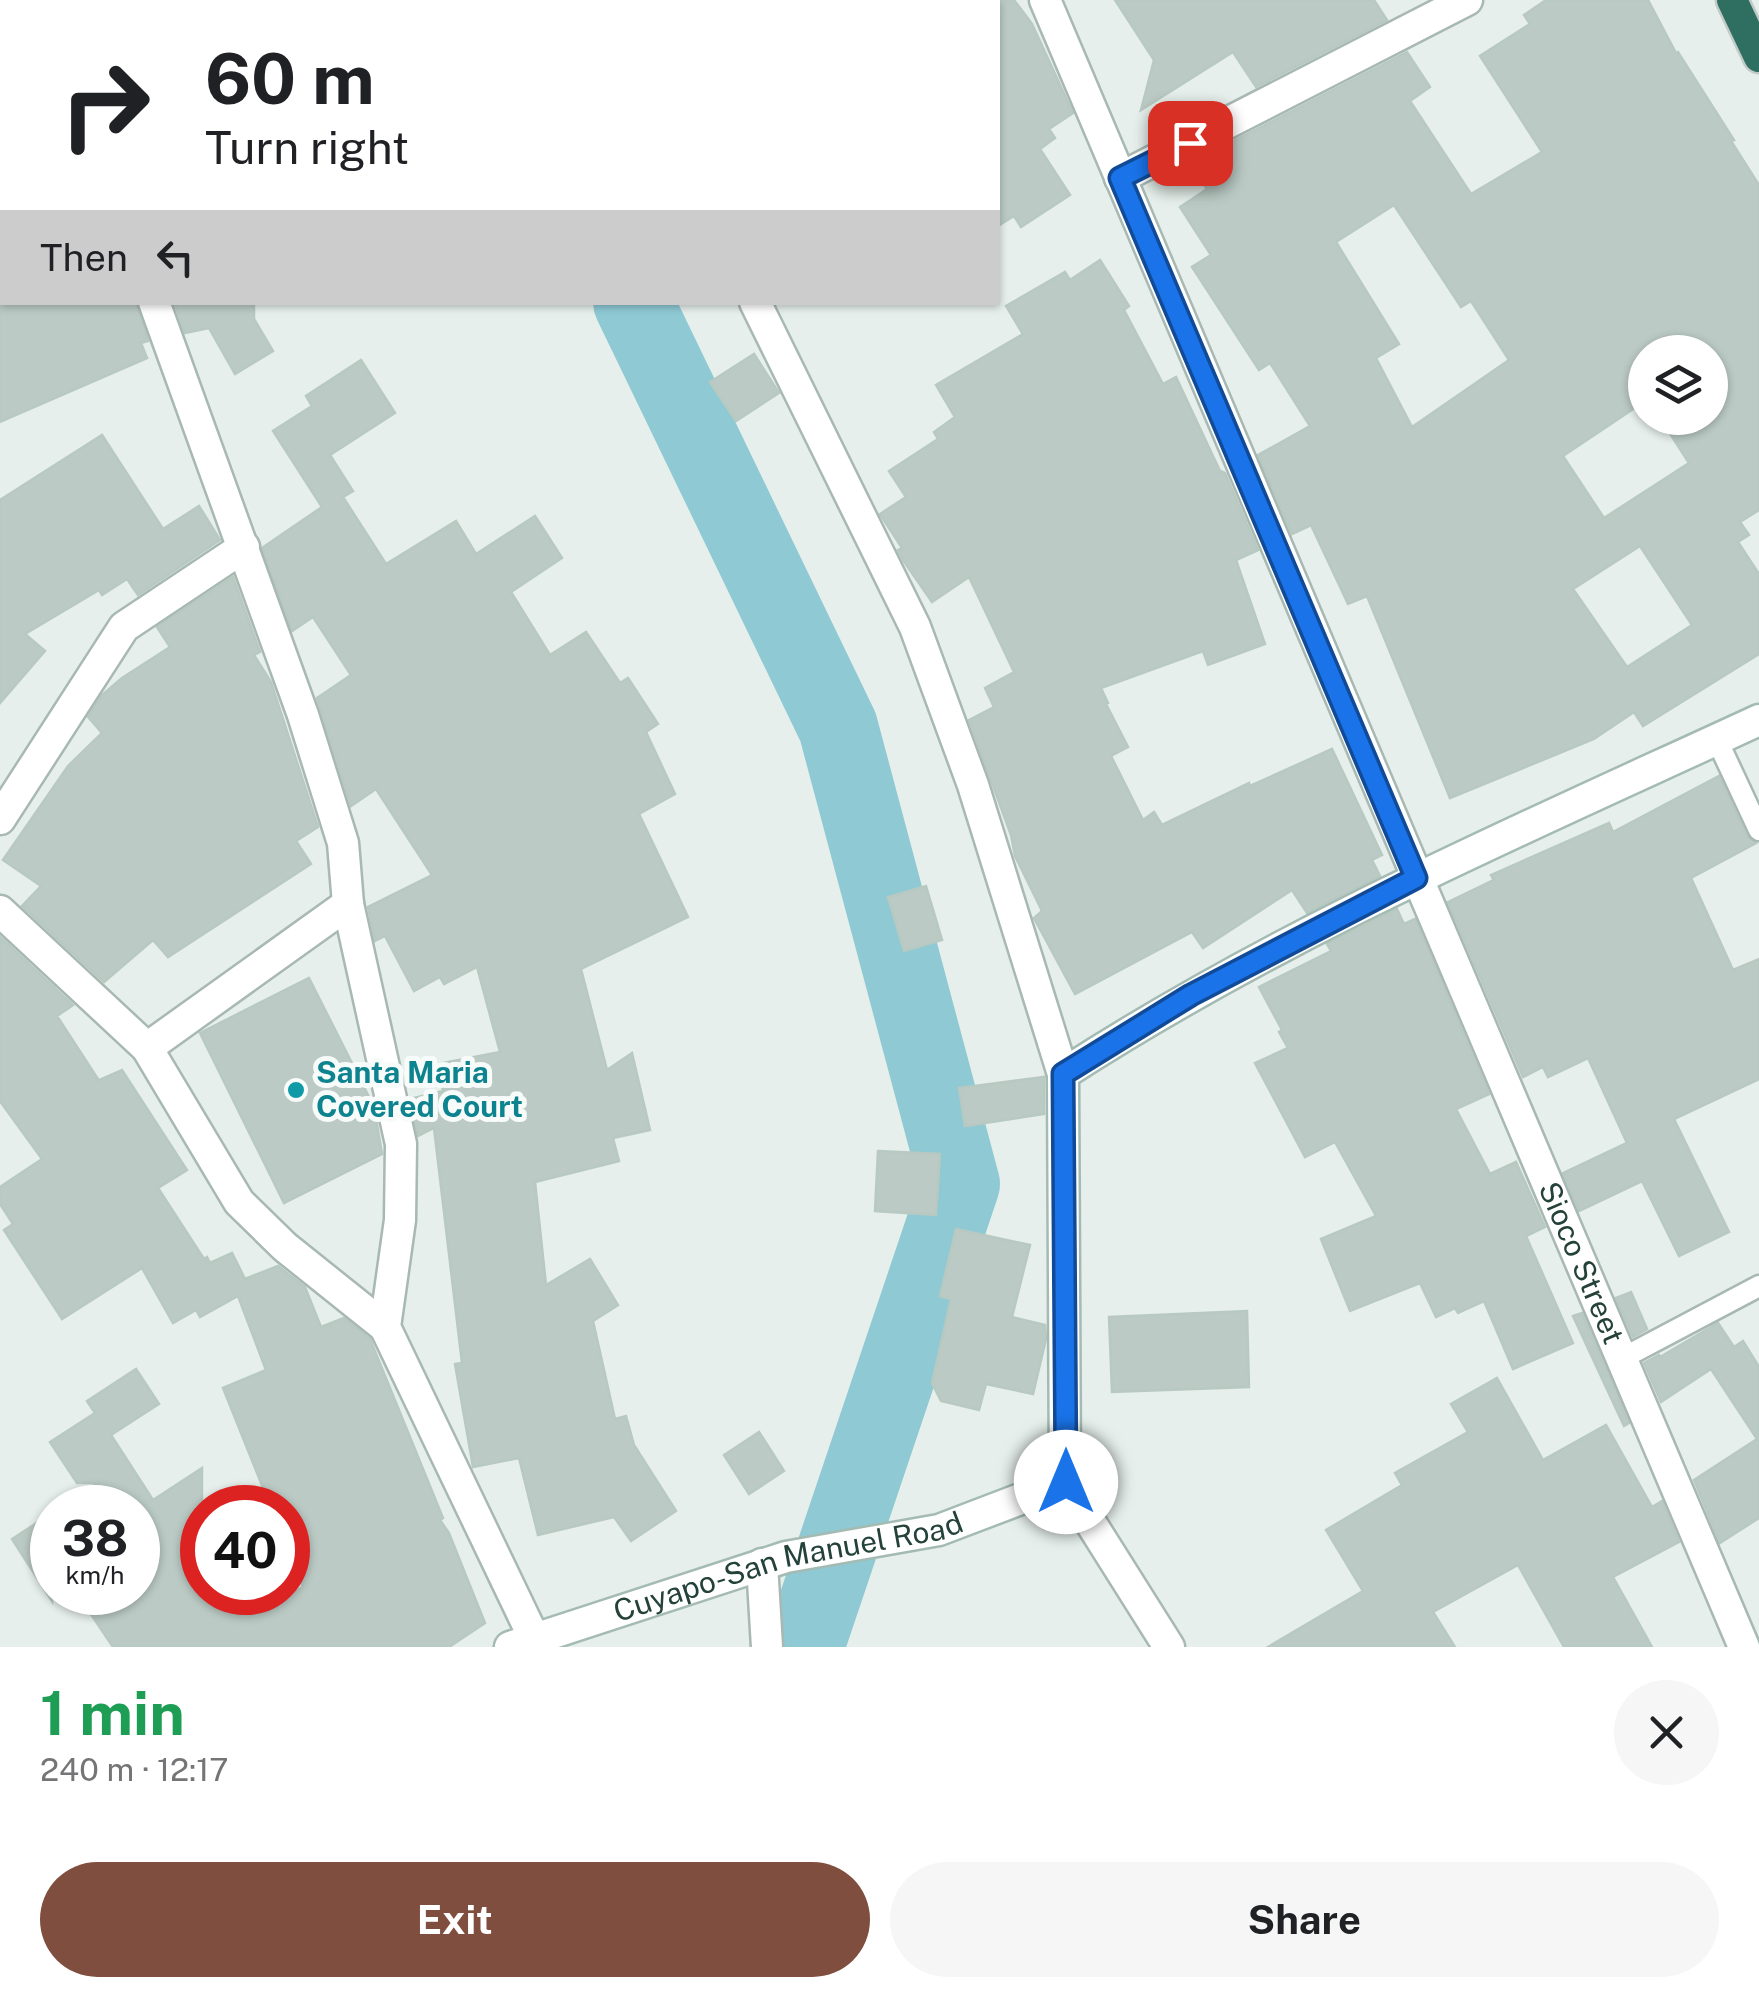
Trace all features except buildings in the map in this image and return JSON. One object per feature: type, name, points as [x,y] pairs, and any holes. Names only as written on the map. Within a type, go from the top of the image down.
[{"type":"highway","points":[[1732,0],[1759,56]]},
{"type":"street","name":"Sioco Street","points":[[1044,0],[1741,1640]]},
{"type":"street","points":[[1120,178],[1467,0]]},
{"type":"street","points":[[155,305],[244,547],[343,844],[348,904],[401,1144],[400,1220],[385,1327]]},
{"type":"street","points":[[756,305],[915,626],[973,785],[1063,1074],[1066,1482],[1169,1647]]},
{"type":"street","points":[[0,818],[124,627],[244,547]]},
{"type":"street","points":[[1063,1074],[1191,995],[1416,878],[1759,720]]},
{"type":"street","points":[[147,1048],[348,904]]},
{"type":"street","points":[[0,911],[147,1048],[239,1202],[285,1248],[385,1327],[522,1643]]},
{"type":"street","name":"Cuyapo-San Manuel Road","points":[[522,1643],[774,1561],[940,1530],[1066,1482]]},
{"type":"street","points":[[767,1647],[767,1605],[774,1561]]},
{"type":"lane","points":[[1717,740],[1759,830]]},
{"type":"lane","points":[[1621,1359],[1759,1286]]},
{"type":"waterway","points":[[634,305],[838,727],[960,1184],[804,1647]]},
{"type":"place","name":"Santa Maria Covered Court","points":[[296,1090]]},
{"type":"route","points":[[1066,1482],[1063,1074],[1191,995],[1416,878],[1120,178],[1190,143]]}]
